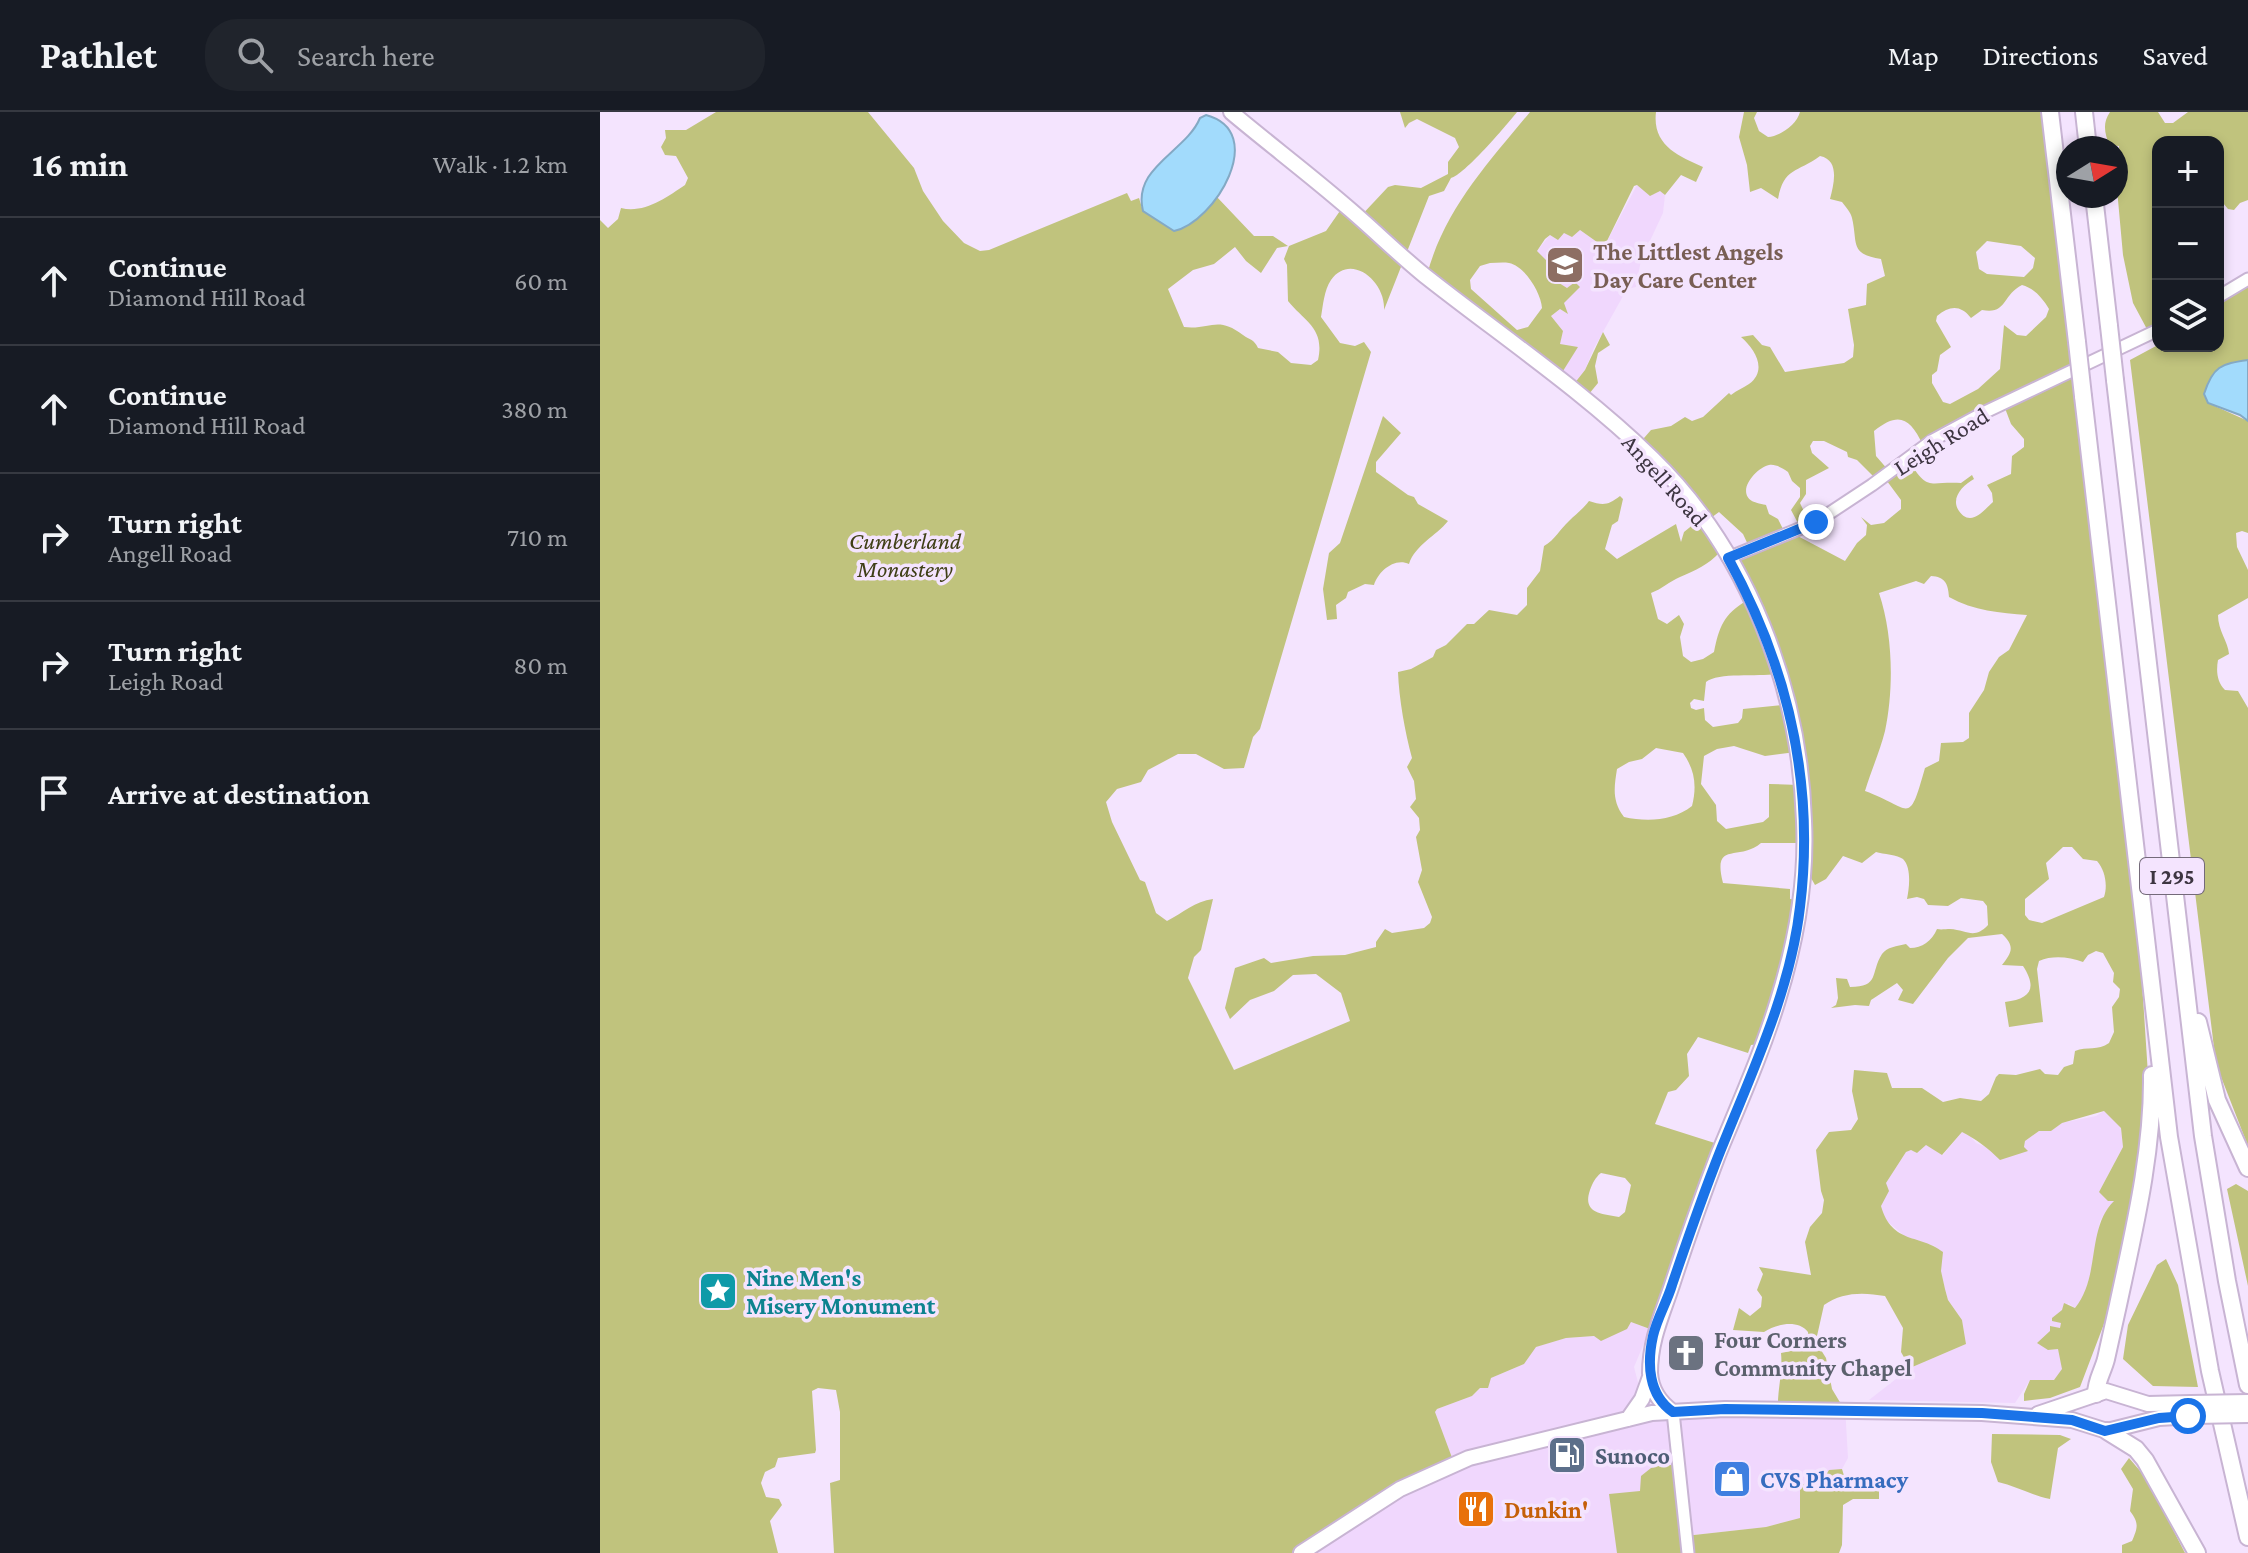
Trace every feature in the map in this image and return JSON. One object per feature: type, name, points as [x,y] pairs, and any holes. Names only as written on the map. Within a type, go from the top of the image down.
[{"type":"highway","name":"I 295","points":[[2050,112],[2169,1137],[2222,1429],[2248,1537]]},
{"type":"highway","points":[[2084,112],[2087,136]]},
{"type":"highway","name":"I 295","points":[[2095,208],[2212,1194],[2248,1385]]},
{"type":"highway","points":[[2175,901],[2212,1081],[2224,1118],[2248,1168]]},
{"type":"highway","points":[[2095,1395],[2118,1305],[2148,1146],[2152,1097],[2151,989]]},
{"type":"highway","points":[[2107,1429],[2136,1449],[2145,1460],[2197,1553]]},
{"type":"main road","name":"Angell Road","points":[[1231,112],[1415,267],[1611,421],[1677,486],[1728,558],[1767,636],[1786,694],[1796,741],[1805,824],[1800,910],[1771,1023],[1716,1161],[1653,1336],[1650,1377]]},
{"type":"main road","points":[[1650,1377],[1656,1395],[1673,1412]]},
{"type":"main road","points":[[1628,1419],[1642,1399],[1650,1377]]},
{"type":"main road","points":[[2030,1417],[2108,1390],[2148,1404],[2248,1415]]},
{"type":"main road","points":[[2095,1395],[2087,1412],[2091,1422],[2107,1429],[2125,1421],[2128,1411],[2126,1402],[2118,1393]]},
{"type":"main road","points":[[1301,1553],[1400,1489],[1437,1471],[1518,1444],[1628,1419],[1673,1412],[1787,1409],[2030,1417],[2072,1420],[2107,1429],[2193,1409],[2248,1402]]},
{"type":"street","points":[[2224,293],[2248,279]]},
{"type":"street","name":"Leigh Road","points":[[1728,558],[1816,522],[1933,440],[2152,333]]},
{"type":"street","points":[[1673,1412],[1688,1553]]},
{"type":"shaded area","points":[[1637,185],[1661,191],[1665,195],[1663,213],[1641,260],[1636,287],[1627,289],[1585,370],[1570,389],[1560,381],[1559,344],[1563,331],[1551,316],[1560,309],[1568,314],[1563,303],[1570,287],[1548,276],[1537,251],[1550,235],[1558,240],[1561,234],[1580,230],[1604,247]]},
{"type":"shaded area","points":[[2104,1111],[2121,1127],[2123,1147],[2099,1192],[2115,1200],[2100,1221],[2084,1297],[2075,1308],[2068,1303],[2060,1328],[2048,1350],[2058,1349],[2063,1369],[2054,1380],[2030,1380],[2015,1403],[1869,1400],[1910,1368],[1966,1344],[1962,1320],[1948,1300],[1935,1246],[1908,1239],[1884,1216],[1881,1206],[1886,1183],[1906,1152],[1911,1150],[1917,1153],[1926,1145],[1943,1155],[1962,1132],[1986,1147],[2027,1151],[2025,1141],[2039,1131],[2051,1131],[2061,1123],[2096,1116]]},
{"type":"shaded area","points":[[1631,1322],[1650,1329],[1634,1367],[1640,1390],[1649,1402],[1662,1411],[1845,1406],[1848,1458],[1842,1469],[1829,1470],[1822,1480],[1800,1485],[1800,1518],[1766,1527],[1685,1536],[1640,1491],[1618,1495],[1617,1553],[1296,1553],[1454,1463],[1437,1421],[1437,1409],[1472,1396],[1491,1378],[1524,1364],[1535,1347],[1566,1338],[1595,1336]]},
{"type":"green space","name":"Cumberland Monastery","points":[[716,112],[868,112],[914,168],[923,191],[943,221],[964,243],[980,251],[1127,193],[1131,201],[1139,198],[1143,211],[1199,218],[1216,196],[1254,236],[1273,236],[1288,246],[1277,248],[1261,273],[1235,247],[1214,264],[1193,270],[1168,289],[1184,327],[1227,326],[1252,340],[1258,348],[1278,352],[1291,363],[1311,365],[1318,360],[1319,340],[1312,326],[1288,301],[1287,265],[1284,259],[1289,246],[1326,231],[1342,208],[1358,219],[1388,187],[1421,188],[1448,174],[1448,162],[1459,147],[1455,138],[1417,119],[1405,128],[1400,112],[1517,112],[1475,159],[1451,178],[1444,191],[1429,196],[1384,310],[1383,300],[1373,281],[1357,270],[1339,272],[1327,288],[1321,317],[1340,343],[1355,346],[1364,342],[1371,352],[1260,729],[1253,737],[1244,768],[1224,769],[1196,754],[1178,754],[1148,770],[1141,782],[1117,789],[1106,802],[1112,822],[1140,880],[1145,882],[1156,913],[1167,921],[1213,899],[1201,950],[1194,957],[1188,978],[1234,1070],[1350,1021],[1341,993],[1316,974],[1293,975],[1274,991],[1250,1000],[1230,1019],[1225,1008],[1235,968],[1264,958],[1271,963],[1313,956],[1345,955],[1376,947],[1385,929],[1392,933],[1424,928],[1430,923],[1432,917],[1418,882],[1422,870],[1416,837],[1420,830],[1419,818],[1410,807],[1416,799],[1414,781],[1407,767],[1412,758],[1398,672],[1433,657],[1436,650],[1489,610],[1517,615],[1527,605],[1527,588],[1540,571],[1544,546],[1589,501],[1602,504],[1620,496],[1623,499],[1618,521],[1612,525],[1605,549],[1617,559],[1676,524],[1681,542],[1684,532],[1700,519],[1637,446],[1651,430],[1671,426],[1685,417],[1692,421],[1703,417],[1729,393],[1731,395],[1755,378],[1759,366],[1757,360],[1751,347],[1741,337],[1753,335],[1762,345],[1770,347],[1785,372],[1844,363],[1853,357],[1848,309],[1866,305],[1867,284],[1885,276],[1881,259],[1859,250],[1849,212],[1842,202],[1830,199],[1834,173],[1831,162],[1826,158],[1820,156],[1788,176],[1778,199],[1761,188],[1750,192],[1739,137],[1744,112],[1757,112],[1754,118],[1759,131],[1768,137],[1788,129],[1800,112],[2045,112],[2140,952],[2150,1105],[2141,1137],[2107,1316],[2080,1387],[2050,1398],[2024,1401],[2030,1380],[2054,1380],[2062,1369],[2058,1349],[2048,1350],[2037,1343],[2050,1331],[2050,1326],[2060,1328],[2061,1323],[2052,1321],[2052,1318],[2062,1310],[2064,1303],[2075,1308],[2083,1295],[2100,1225],[2114,1201],[2108,1201],[2099,1192],[2123,1147],[2121,1128],[2104,1111],[2062,1123],[2051,1131],[2039,1131],[2025,1141],[2024,1147],[2028,1151],[2000,1160],[1962,1132],[1942,1155],[1926,1145],[1917,1153],[1911,1150],[1906,1152],[1886,1183],[1889,1191],[1881,1206],[1892,1227],[1900,1233],[1943,1252],[1941,1271],[1945,1289],[1948,1300],[1962,1320],[1966,1344],[1910,1368],[1901,1352],[1903,1328],[1885,1296],[1845,1295],[1824,1305],[1817,1336],[1826,1358],[1832,1389],[1841,1404],[1778,1410],[1781,1353],[1806,1348],[1808,1332],[1793,1324],[1764,1332],[1733,1330],[1739,1308],[1750,1316],[1761,1307],[1762,1297],[1757,1290],[1763,1274],[1759,1267],[1811,1275],[1805,1242],[1810,1227],[1822,1213],[1824,1200],[1816,1150],[1829,1132],[1851,1130],[1858,1119],[1852,1091],[1854,1070],[1887,1073],[1892,1088],[1922,1088],[1943,1102],[1960,1098],[1981,1101],[1989,1094],[1999,1074],[2016,1075],[2040,1069],[2045,1074],[2058,1075],[2064,1067],[2073,1064],[2075,1051],[2109,1043],[2114,1032],[2112,1007],[2120,989],[2113,982],[2114,973],[2103,953],[2096,951],[2083,962],[2061,957],[2044,959],[2039,961],[2037,969],[2043,1022],[2009,1027],[2005,1002],[2026,995],[2030,981],[2023,966],[2002,965],[2011,950],[2002,934],[1968,938],[1948,958],[1913,1004],[1898,1000],[1903,990],[1897,983],[1871,1000],[1869,1006],[1831,1008],[1838,998],[1836,978],[1847,979],[1850,987],[1866,985],[1873,978],[1884,952],[1892,947],[1906,944],[1914,948],[1922,945],[1937,929],[1979,932],[1988,925],[1987,906],[1983,901],[1961,898],[1948,906],[1928,905],[1924,899],[1917,897],[1907,899],[1909,879],[1906,863],[1898,856],[1876,852],[1862,863],[1843,856],[1826,879],[1815,885],[1806,869],[1801,843],[1761,843],[1724,856],[1721,861],[1723,883],[1790,889],[1790,899],[1797,900],[1760,1044],[1751,1045],[1748,1053],[1698,1037],[1687,1054],[1689,1076],[1676,1090],[1668,1092],[1655,1124],[1721,1145],[1650,1329],[1631,1322],[1627,1329],[1601,1341],[1594,1336],[1566,1338],[1536,1347],[1524,1364],[1491,1378],[1488,1388],[1480,1388],[1472,1396],[1437,1409],[1435,1412],[1454,1463],[1296,1553],[834,1553],[830,1483],[840,1480],[840,1412],[836,1390],[818,1388],[812,1391],[815,1453],[778,1458],[775,1467],[765,1472],[761,1483],[766,1497],[779,1499],[782,1505],[770,1521],[778,1553],[600,1553],[600,220],[608,228],[618,219],[621,208],[647,207],[685,185],[688,178],[676,156],[665,155],[661,147],[666,138],[665,130],[686,130]],"holes":[[[1987,241],[2021,246],[2035,258],[2033,268],[2024,277],[1987,274],[1979,269],[1976,252]],[[2022,285],[2038,294],[2049,309],[2046,317],[2026,336],[2017,335],[2004,325],[2000,369],[1978,389],[1950,404],[1943,402],[1932,383],[1932,375],[1937,371],[1940,355],[1951,347],[1936,321],[1937,316],[1955,308],[1971,318],[1982,310],[2000,307]],[[2003,403],[2011,424],[2024,439],[2024,447],[2012,456],[2011,474],[1987,485],[1993,502],[1980,514],[1968,518],[1959,511],[1956,501],[1962,488],[1974,479],[1972,475],[1961,483],[1930,483],[1920,476],[1907,458],[1889,471],[1876,456],[1874,431],[1897,420],[1903,420],[1923,445]],[[1813,441],[1824,441],[1847,452],[1848,457],[1857,460],[1876,479],[1884,477],[1901,500],[1901,509],[1884,523],[1871,525],[1861,517],[1867,525],[1866,535],[1845,561],[1792,533],[1785,533],[1778,519],[1769,514],[1766,505],[1753,501],[1746,492],[1750,480],[1764,467],[1779,467],[1788,472],[1800,488],[1800,497],[1791,510],[1800,527],[1809,522],[1800,503],[1806,494],[1806,480],[1829,468],[1812,453],[1810,446]],[[1719,512],[1743,534],[1750,549],[1728,559],[1746,601],[1732,611],[1724,622],[1714,652],[1691,662],[1683,656],[1680,637],[1684,624],[1679,615],[1667,624],[1658,619],[1651,593],[1702,567],[1720,552],[1704,523]],[[1931,576],[1945,582],[1949,597],[1958,602],[1987,610],[2027,615],[2009,650],[1999,657],[1989,672],[1984,690],[1969,713],[1969,738],[1963,742],[1941,743],[1939,761],[1925,768],[1915,799],[1906,808],[1865,791],[1885,731],[1890,697],[1891,662],[1879,593],[1916,581],[1924,584]],[[1776,674],[1783,705],[1743,709],[1738,723],[1713,727],[1705,720],[1704,708],[1696,710],[1691,708],[1690,703],[1694,699],[1704,701],[1706,682],[1729,676]],[[1734,746],[1765,756],[1796,752],[1799,785],[1769,784],[1769,817],[1763,822],[1726,829],[1717,821],[1716,805],[1701,784],[1704,756],[1717,749]],[[1656,748],[1683,753],[1694,778],[1692,806],[1677,815],[1660,819],[1624,817],[1615,794],[1617,769],[1642,759]],[[2063,847],[2072,847],[2083,859],[2097,861],[2104,873],[2104,897],[2042,923],[2029,920],[2025,915],[2025,899],[2049,879],[2046,863]],[[1601,1173],[1625,1178],[1631,1185],[1625,1212],[1619,1217],[1591,1208],[1588,1198]]]},
{"type":"green space","points":[[1530,112],[1656,112],[1658,133],[1663,141],[1676,153],[1703,167],[1696,182],[1681,175],[1665,195],[1660,191],[1650,196],[1637,185],[1634,186],[1604,247],[1580,230],[1572,237],[1564,233],[1558,240],[1550,235],[1545,239],[1537,251],[1550,264],[1548,276],[1567,288],[1575,282],[1580,287],[1564,303],[1568,314],[1560,309],[1551,316],[1563,331],[1560,344],[1578,347],[1558,379],[1427,275],[1444,229],[1456,208],[1483,169]],"holes":[[[1492,263],[1515,265],[1535,288],[1542,308],[1528,327],[1517,330],[1471,289],[1470,280],[1480,266]]]},
{"type":"green space","points":[[2110,112],[2158,112],[2165,123],[2173,123],[2188,112],[2248,112],[2248,200],[2234,210],[2224,204],[2224,136],[2152,136],[2152,339],[2133,303],[2123,255],[2119,208],[2128,208],[2128,136],[2107,136],[2106,121]]},
{"type":"green space","points":[[2248,277],[2248,360],[2208,403],[2248,421],[2248,533],[2236,533],[2237,547],[2248,570],[2248,598],[2218,615],[2229,654],[2218,660],[2217,668],[2222,687],[2238,691],[2248,708],[2248,1146],[2216,1064],[2130,360],[2152,348],[2152,352],[2224,352],[2224,291]]},
{"type":"green space","points":[[1603,332],[1610,345],[1598,353],[1595,366],[1598,383],[1584,400],[1570,389],[1585,370]]},
{"type":"green space","points":[[1383,416],[1401,433],[1376,462],[1376,472],[1414,497],[1418,504],[1448,521],[1416,551],[1409,564],[1392,564],[1379,575],[1374,585],[1365,584],[1348,592],[1346,598],[1336,605],[1337,619],[1327,620],[1323,589],[1329,553],[1340,543]]},
{"type":"green space","points":[[2236,1184],[2248,1191],[2248,1286],[2227,1189]]},
{"type":"green space","points":[[2166,1259],[2178,1285],[2198,1387],[2153,1386],[2123,1359],[2128,1325],[2157,1265]]},
{"type":"green space","points":[[1992,1434],[2060,1435],[2071,1439],[2058,1448],[2050,1499],[1998,1482],[1991,1462]]},
{"type":"green space","points":[[2129,1458],[2147,1479],[2185,1553],[2122,1553],[2122,1545],[2132,1541],[2137,1525],[2130,1511],[2133,1489],[2121,1469]]},
{"type":"green space","points":[[1676,1465],[1685,1536],[1766,1527],[1800,1518],[1800,1485],[1822,1480],[1829,1470],[1842,1469],[1849,1483],[1879,1484],[1879,1499],[1853,1499],[1843,1505],[1839,1553],[1617,1553],[1609,1494],[1640,1491],[1641,1476],[1651,1468]]},
{"type":"water","points":[[1206,115],[1224,124],[1233,139],[1234,157],[1229,176],[1219,195],[1205,211],[1190,224],[1174,231],[1143,211],[1145,183],[1162,161],[1184,141],[1200,118]]},
{"type":"water","points":[[2248,360],[2248,421],[2208,403],[2204,394],[2211,377],[2219,368]]},
{"type":"place","name":"The Littlest Angels Day Care Center","points":[[1565,265]]},
{"type":"place","name":"Nine Men's Misery Monument","points":[[718,1291]]},
{"type":"place","name":"Four Corners Community Chapel","points":[[1686,1353]]},
{"type":"place","name":"Sunoco","points":[[1567,1455]]},
{"type":"place","name":"CVS Pharmacy","points":[[1732,1479]]},
{"type":"place","name":"Dunkin'","points":[[1476,1509]]},
{"type":"route","points":[[1816,522],[1728,558],[1762,625],[1786,694],[1802,786],[1804,865],[1794,943],[1779,997],[1653,1336],[1650,1377],[1656,1395],[1673,1412],[1725,1409],[1982,1413],[2072,1420],[2105,1431],[2159,1418],[2188,1416]]}]
